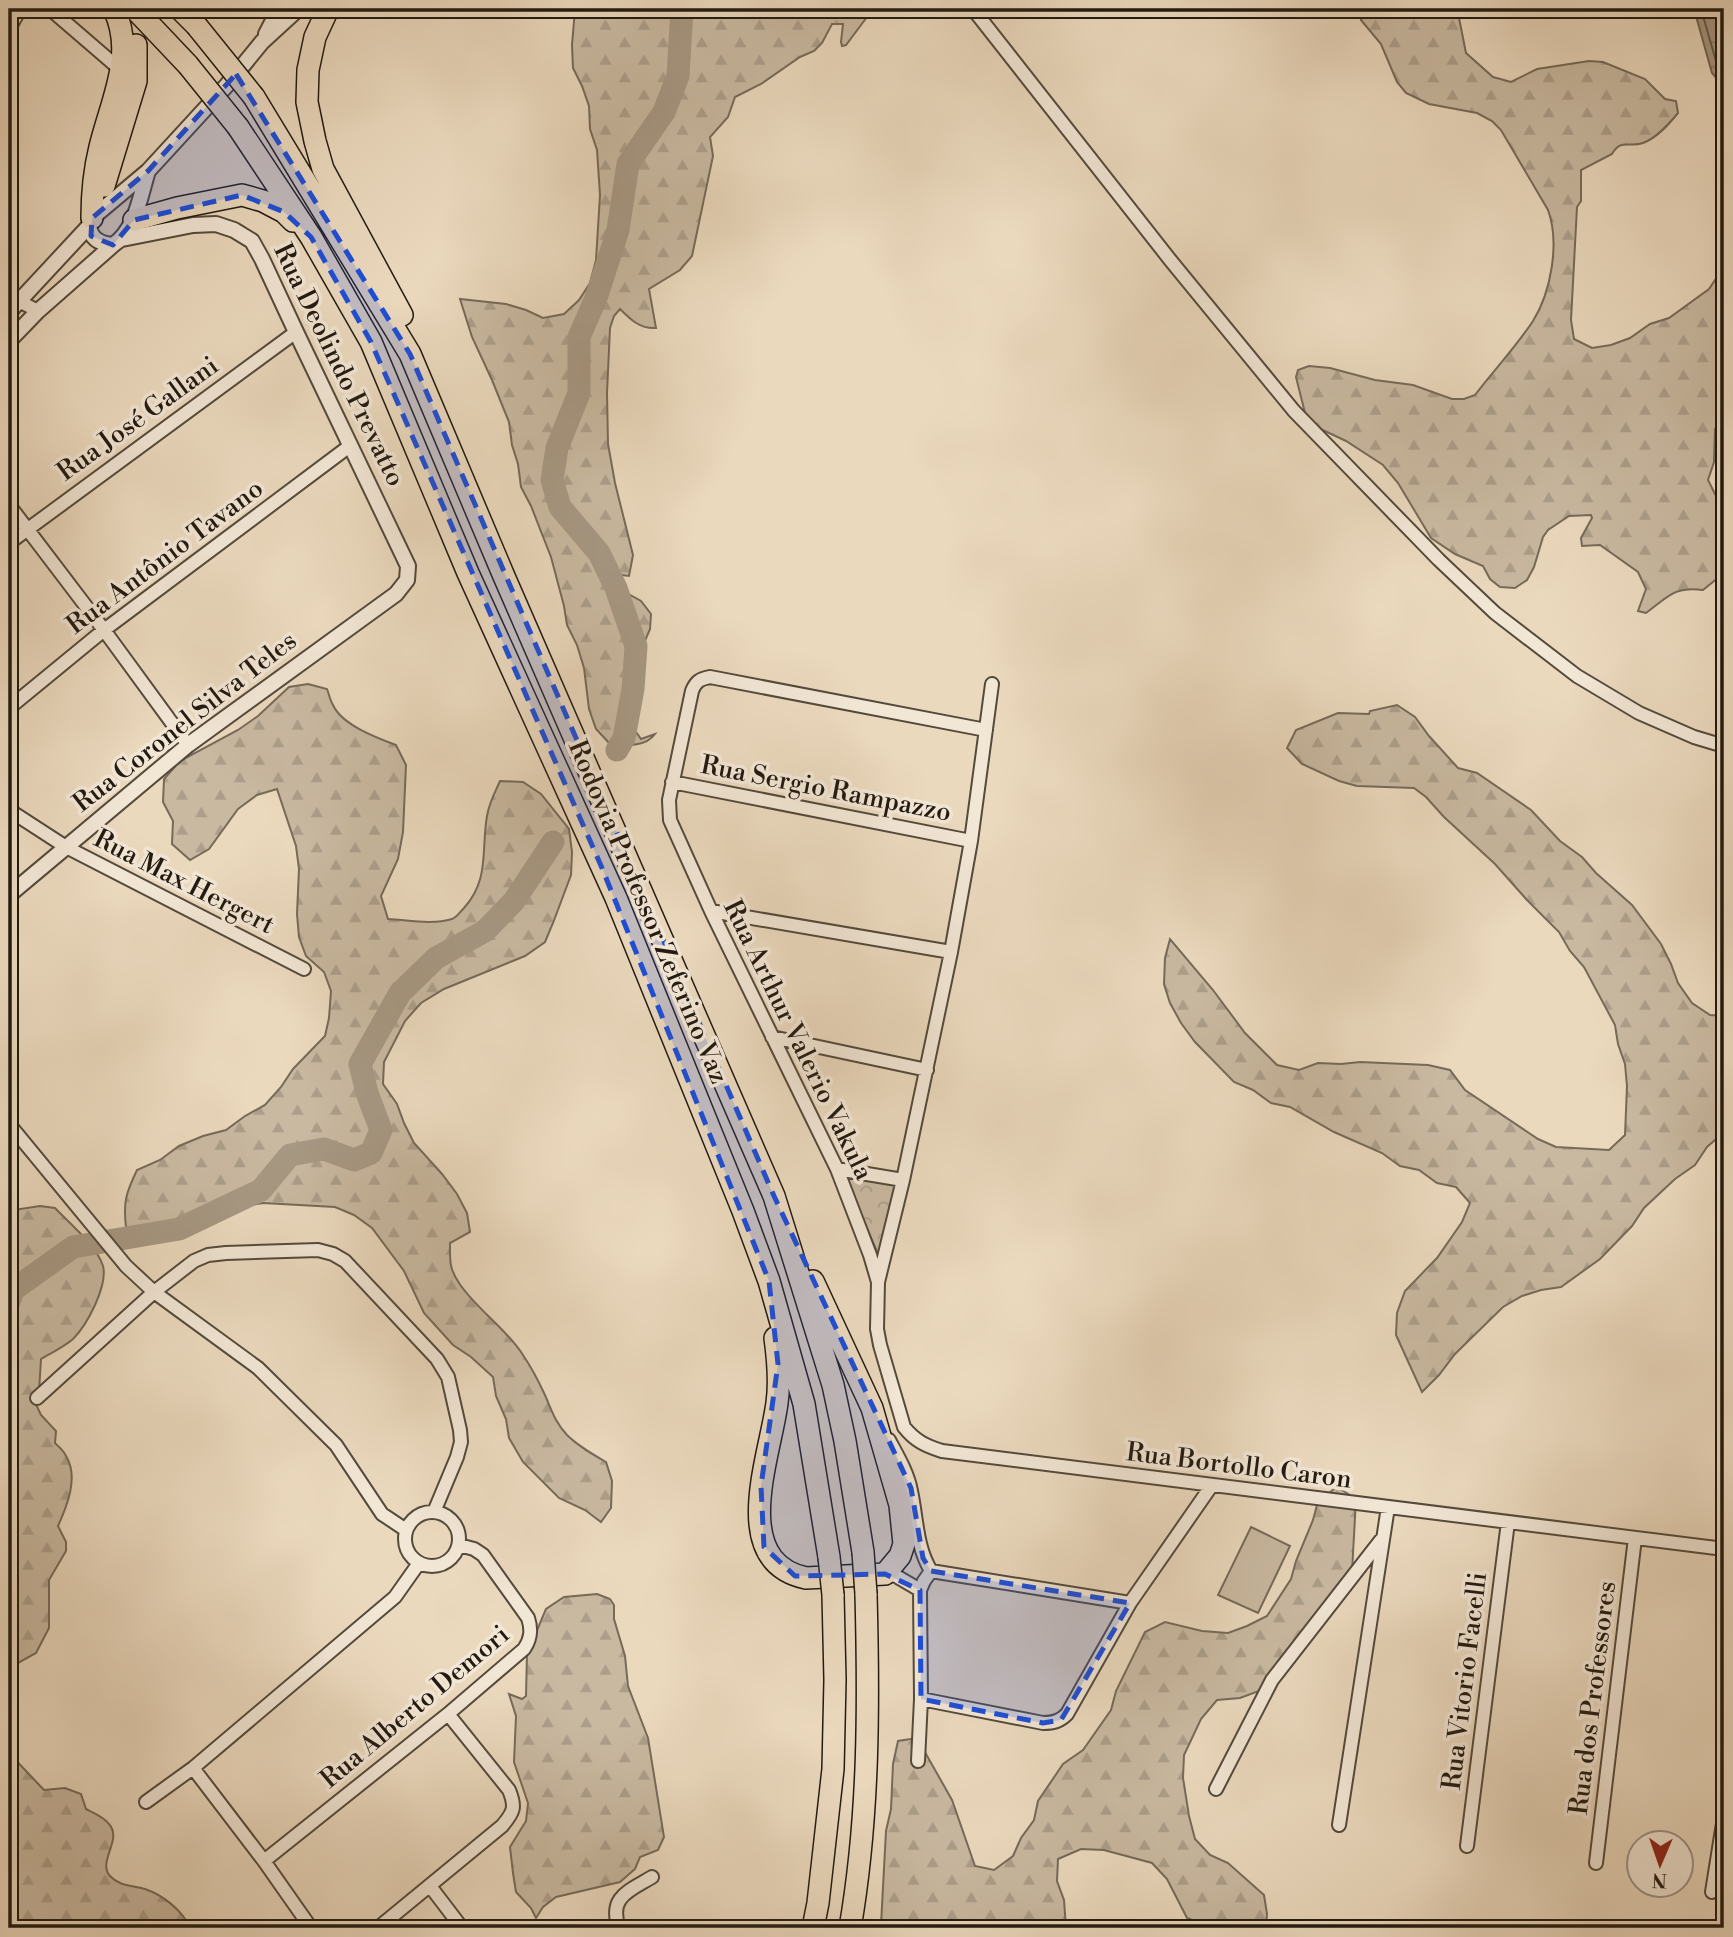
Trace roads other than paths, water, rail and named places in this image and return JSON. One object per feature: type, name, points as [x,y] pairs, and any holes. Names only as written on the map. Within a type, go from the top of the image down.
[{"type":"highway","points":[[94,217],[93,178],[122,71],[124,40],[114,9]]},
{"type":"highway","points":[[94,217],[136,81],[137,51],[129,9]]},
{"type":"highway","name":"Rodovia Professor Zeferino Vaz","points":[[135,9],[188,65],[238,127],[310,237],[371,342],[468,573],[616,898],[769,1281],[804,1404],[829,1557],[832,1595],[835,1680],[832,1769],[813,1928]]},
{"type":"highway","name":"Rodovia Professor Zeferino Vaz","points":[[180,9],[254,97],[410,354],[503,575],[774,1196],[833,1385],[863,1552],[869,1703],[864,1819],[850,1928]]},
{"type":"highway","points":[[328,9],[315,37],[308,70],[307,102],[315,141],[323,169],[407,324],[410,354]]},
{"type":"highway","points":[[134,220],[242,195],[263,201],[284,212],[310,237]]},
{"type":"highway","points":[[769,1281],[778,1364],[778,1399],[761,1486],[760,1524],[764,1547],[783,1570],[795,1576],[807,1578],[885,1574],[900,1556],[904,1544],[900,1505],[872,1408],[774,1196]]},
{"type":"street","points":[[9,29],[19,9]]},
{"type":"street","points":[[50,9],[122,71]]},
{"type":"street","points":[[262,42],[279,9]]},
{"type":"street","points":[[38,312],[12,303],[94,217],[148,171],[227,85],[262,42],[298,9]]},
{"type":"street","points":[[973,9],[1171,261],[1294,411],[1439,560],[1495,613],[1577,676],[1639,713],[1724,747]]},
{"type":"street","points":[[9,341],[118,242],[134,220],[148,171]]},
{"type":"street","points":[[94,217],[91,236],[99,242],[118,242]]},
{"type":"street","name":"Rua Deolindo Prevatto","points":[[118,242],[193,225],[216,224],[234,230],[252,241],[408,566],[407,580],[396,594]]},
{"type":"street","name":"Rua José Gallani","points":[[9,543],[296,332]]},
{"type":"street","name":"Rua Antônio Tavano","points":[[9,708],[104,630],[351,445]]},
{"type":"street","points":[[9,505],[188,745]]},
{"type":"street","name":"Rua Coronel Silva Teles","points":[[9,895],[188,745],[396,594]]},
{"type":"street","points":[[672,782],[692,691],[701,678],[710,677],[986,730]]},
{"type":"street","points":[[878,1282],[903,1180],[951,952],[971,841],[992,684]]},
{"type":"street","name":"Rua Arthur Valerio Vakula","points":[[672,782],[668,800],[670,820],[711,911],[837,1169],[878,1282]]},
{"type":"street","name":"Rua Sergio Rampazzo","points":[[672,782],[971,841]]},
{"type":"street","name":"Rua Max Hergert","points":[[9,810],[66,847],[304,969]]},
{"type":"street","points":[[711,911],[951,952]]},
{"type":"street","points":[[772,1037],[927,1070]]},
{"type":"street","points":[[9,1124],[125,1266],[154,1292],[268,1376],[336,1445],[382,1514],[406,1530]]},
{"type":"street","points":[[837,1169],[903,1180]]},
{"type":"street","points":[[37,1398],[154,1292],[194,1261],[208,1255],[226,1253],[318,1250],[333,1254],[345,1261],[438,1359],[447,1377],[461,1443],[434,1511]]},
{"type":"street","name":"Rua Bortollo Caron","points":[[878,1282],[877,1329],[880,1345],[904,1427],[912,1438],[926,1446],[942,1451],[1724,1549]]},
{"type":"street","points":[[872,1408],[911,1488],[917,1535],[923,1558],[931,1571],[1130,1603]]},
{"type":"street","points":[[921,1699],[1043,1723],[1061,1720],[1068,1714],[1130,1603],[1212,1485]]},
{"type":"street","points":[[1339,1825],[1388,1507]]},
{"type":"street","points":[[434,1511],[442,1513],[455,1523],[459,1545],[454,1556],[444,1564],[431,1566],[419,1563],[408,1552],[405,1538],[412,1520],[422,1513],[434,1511]]},
{"type":"street","name":"Rua Vitorio Facelli","points":[[1467,1846],[1508,1522]]},
{"type":"street","points":[[1216,1789],[1272,1680],[1383,1537]]},
{"type":"street","name":"Rua dos Professores","points":[[1596,1863],[1634,1538]]},
{"type":"street","name":"Rua Alberto Demori","points":[[264,1861],[449,1714],[524,1649],[531,1634],[528,1619],[483,1555],[459,1545]]},
{"type":"street","points":[[146,1802],[194,1768],[395,1597],[419,1563]]},
{"type":"street","points":[[918,1761],[921,1699],[920,1590],[931,1571]]},
{"type":"street","points":[[885,1574],[896,1576],[920,1590]]},
{"type":"street","points":[[378,1928],[502,1826],[511,1815],[514,1803],[509,1790],[449,1714]]},
{"type":"street","points":[[194,1768],[311,1928]]},
{"type":"street","points":[[1712,1892],[1724,1817]]},
{"type":"street","points":[[618,1928],[615,1918],[620,1896],[652,1877]]},
{"type":"street","points":[[430,1886],[462,1928]]},
{"type":"water","points":[[1694,9],[1724,9],[1724,87],[1712,73]]},
{"type":"waterway","points":[[617,750],[624,738],[633,689],[636,646],[616,588],[599,553],[560,507],[552,480],[557,448],[579,393],[579,337],[596,298],[618,230],[628,164],[664,112],[678,76],[682,9]]},
{"type":"waterway","points":[[9,1302],[13,1290],[73,1247],[179,1229],[261,1190],[290,1155],[324,1149],[354,1160],[371,1153],[381,1130],[367,1093],[360,1064],[400,993],[436,958],[485,931],[514,901],[553,842]]}]
